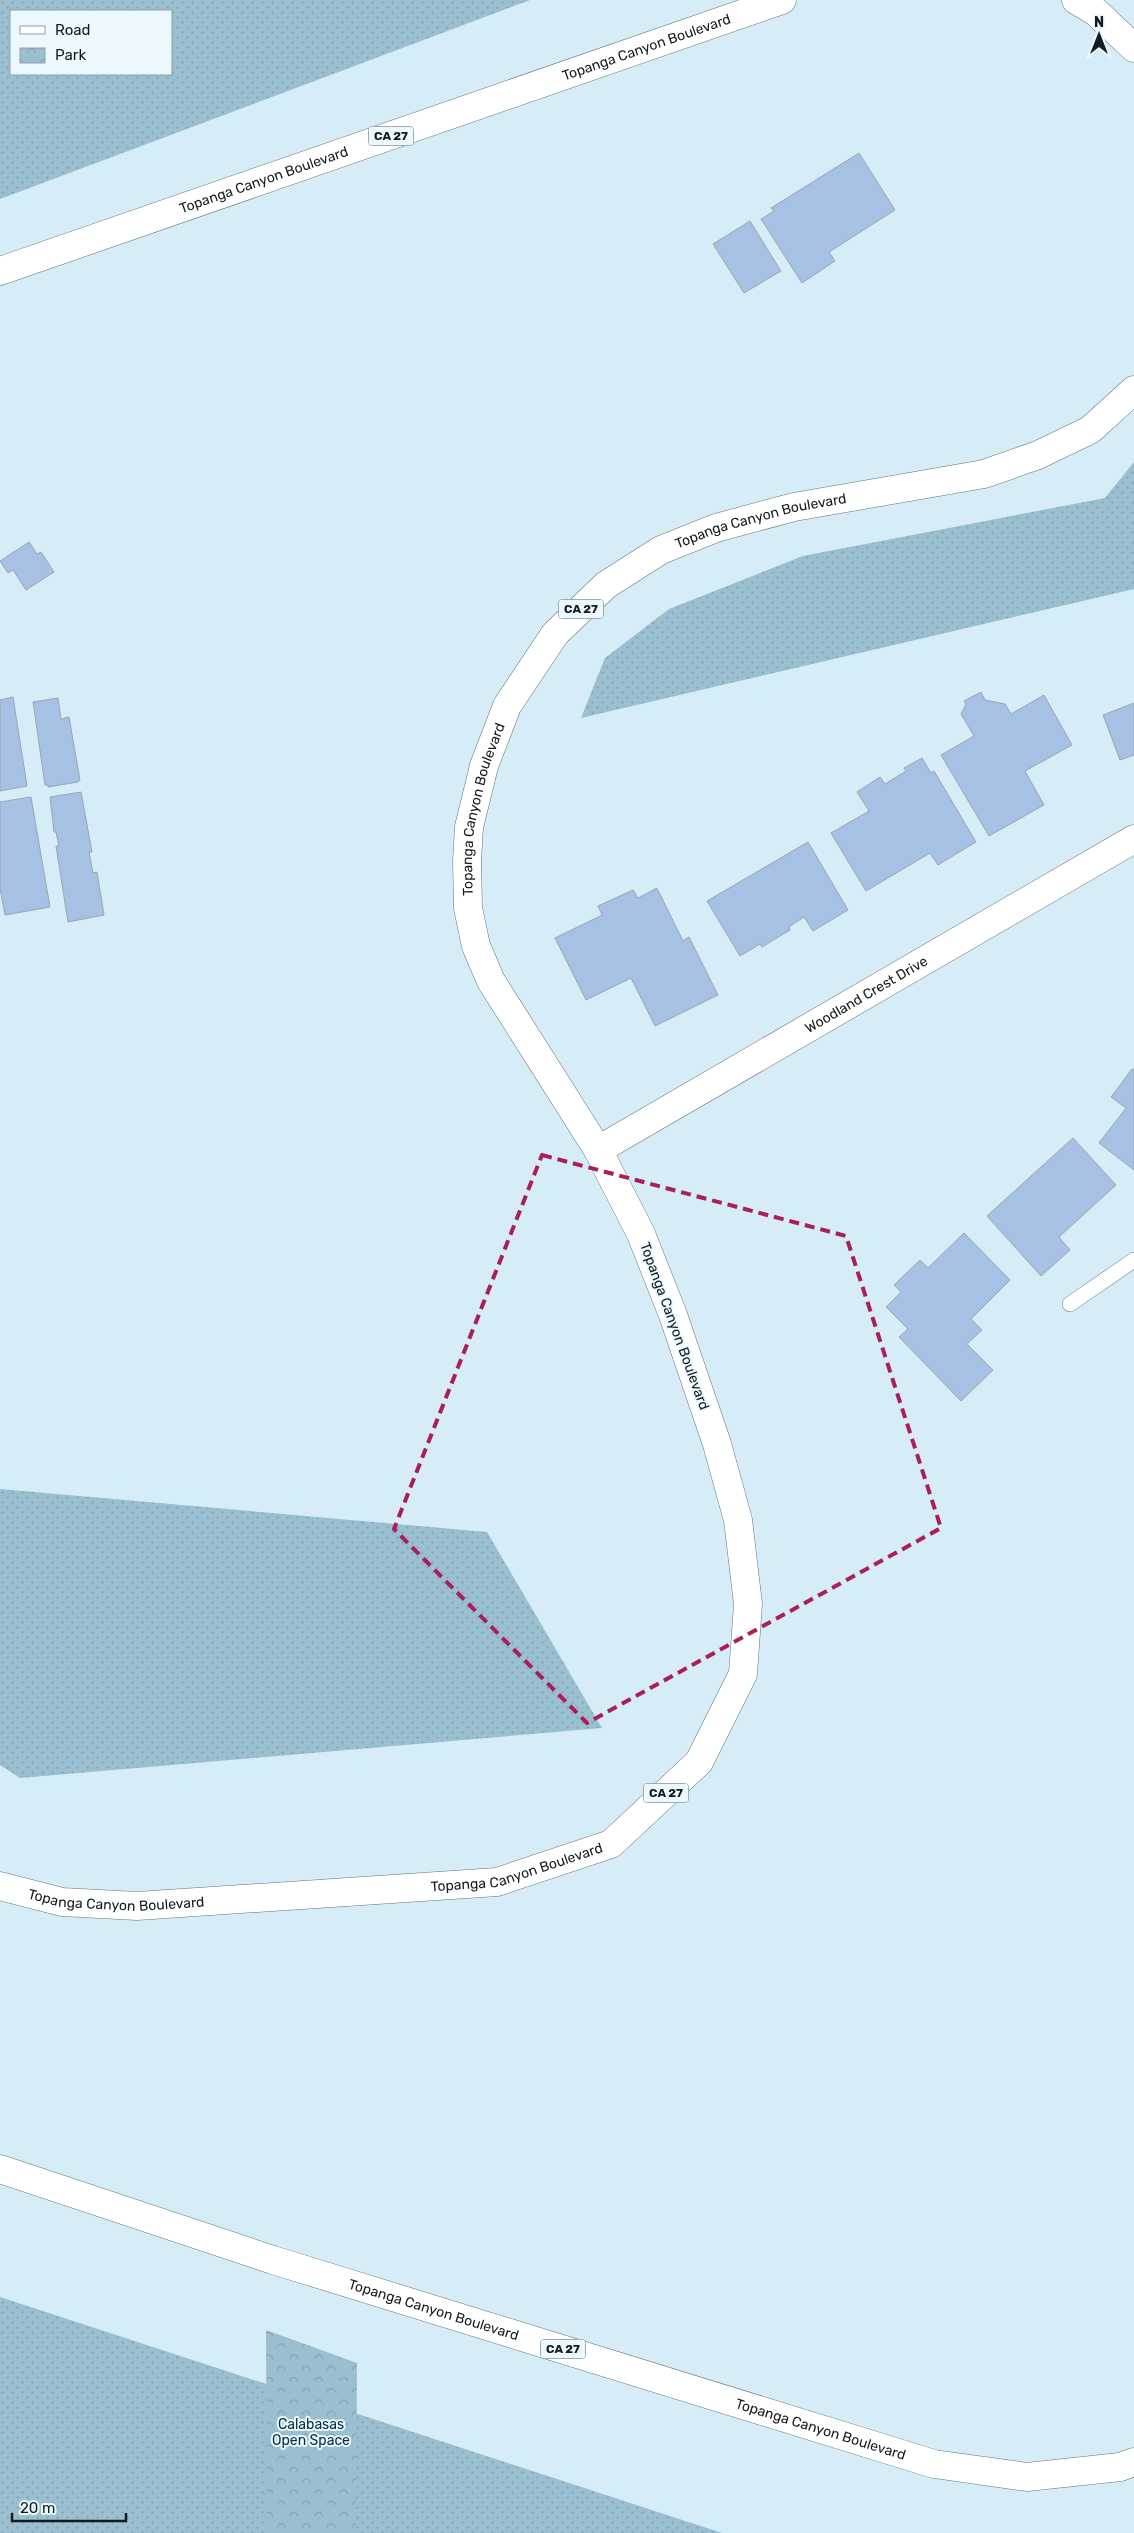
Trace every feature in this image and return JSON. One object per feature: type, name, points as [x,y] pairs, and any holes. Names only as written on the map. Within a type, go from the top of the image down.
[{"type":"main road","name":"Topanga Canyon Boulevard","points":[[0,271],[782,0]]},
{"type":"main road","points":[[1091,4],[1134,48]]},
{"type":"main road","name":"Topanga Canyon Boulevard","points":[[0,1886],[62,1902],[137,1906],[497,1882],[611,1844],[699,1762],[743,1674],[748,1604],[738,1520],[717,1444],[673,1315],[641,1234],[598,1150],[491,981],[476,946],[468,908],[467,861],[470,827],[484,766],[507,706],[555,634],[606,586],[661,550],[716,528],[794,507],[984,474],[1029,458],[1090,430],[1134,390]]},
{"type":"main road","name":"Woodland Crest Drive","points":[[598,1150],[1134,839]]},
{"type":"main road","name":"Topanga Canyon Boulevard","points":[[0,2169],[272,2260],[934,2464],[1027,2476],[1120,2467],[1134,2462]]},
{"type":"lane","points":[[1070,1304],[1134,1260]]},
{"type":"highlighted area","points":[[542,1155],[846,1236],[941,1528],[587,1723],[394,1529]]},
{"type":"green space","points":[[0,0],[530,0],[0,199]]},
{"type":"green space","points":[[1134,462],[1134,589],[581,718],[605,658],[669,609],[803,556],[1105,498]]},
{"type":"green space","points":[[0,1489],[487,1532],[602,1728],[20,1778],[0,1765]]},
{"type":"green space","points":[[0,2297],[722,2533],[0,2533]]},
{"type":"green space","name":"Calabasas Open Space","points":[[266,2330],[357,2363],[356,2533],[267,2533]]},
{"type":"building","points":[[859,153],[895,210],[829,252],[835,261],[802,283],[761,219],[774,211],[771,208]]},
{"type":"building","points":[[750,221],[781,271],[744,293],[713,244]]},
{"type":"building","points":[[29,542],[37,554],[41,552],[54,572],[26,590],[13,570],[8,573],[0,561]]},
{"type":"building","points":[[981,692],[985,700],[1005,704],[1011,714],[1044,695],[1072,745],[1025,771],[1044,805],[989,836],[941,755],[974,736],[961,714],[966,704],[964,701]]},
{"type":"building","points":[[13,697],[27,786],[0,791],[0,700]]},
{"type":"building","points":[[58,698],[61,719],[69,717],[80,780],[78,782],[48,787],[48,785],[45,785],[33,702]]},
{"type":"building","points":[[1134,703],[1134,755],[1120,760],[1103,715]]},
{"type":"building","points":[[922,758],[931,773],[934,771],[976,842],[938,865],[930,853],[866,891],[831,833],[869,811],[857,792],[880,777],[885,784],[906,771],[904,768]]},
{"type":"building","points":[[81,792],[92,852],[89,852],[93,873],[97,872],[104,915],[68,922],[56,846],[59,846],[56,832],[54,832],[50,797]]},
{"type":"building","points":[[31,797],[50,907],[5,915],[0,888],[0,802]]},
{"type":"building","points":[[808,842],[848,910],[813,931],[804,917],[789,927],[790,930],[762,947],[760,944],[740,956],[707,901]]},
{"type":"building","points":[[657,888],[683,941],[689,937],[718,995],[655,1026],[631,978],[586,1000],[555,938],[602,915],[598,906],[633,890],[638,898]]},
{"type":"building","points":[[1132,1069],[1134,1070],[1134,1170],[1099,1143],[1126,1108],[1111,1097]]},
{"type":"building","points":[[1073,1138],[1116,1185],[1059,1237],[1070,1250],[1041,1276],[987,1216]]},
{"type":"building","points":[[964,1233],[1010,1280],[971,1319],[982,1330],[967,1344],[993,1370],[961,1401],[899,1337],[908,1329],[886,1307],[901,1292],[894,1285],[920,1260],[928,1268]]}]
